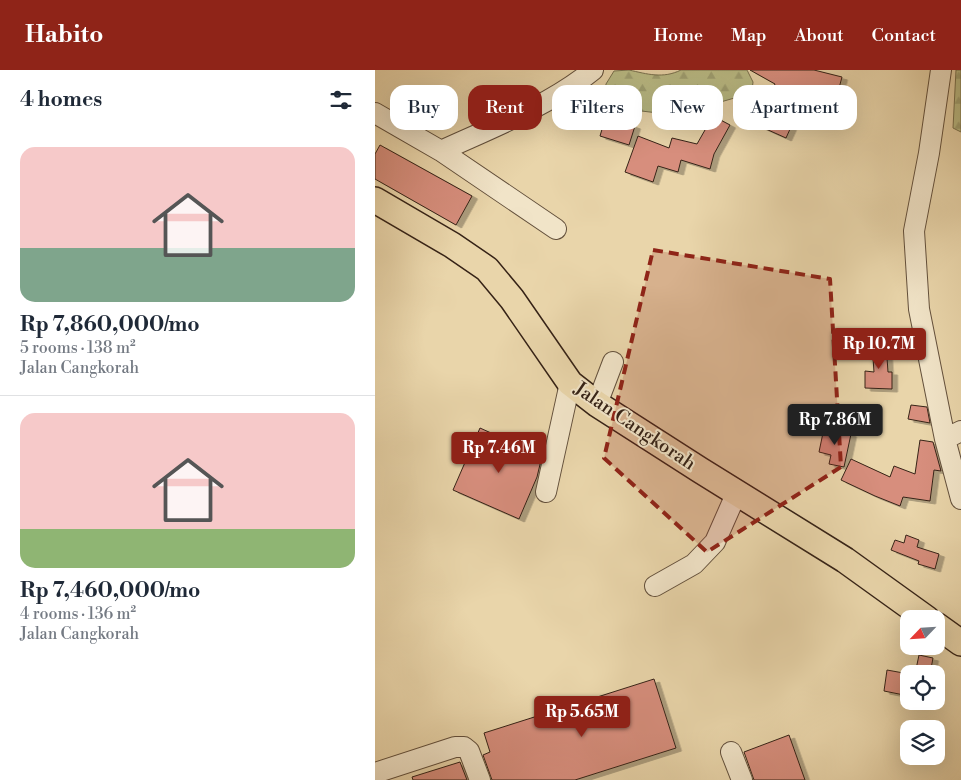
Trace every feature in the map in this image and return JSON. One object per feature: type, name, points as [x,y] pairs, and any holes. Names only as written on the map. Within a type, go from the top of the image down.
[{"type":"main road","name":"Jalan Cangkorah","points":[[375,200],[452,245],[487,269],[512,299],[570,383],[597,404],[845,560],[914,610]]},
{"type":"main road","points":[[945,631],[961,643]]},
{"type":"street","points":[[441,151],[568,89],[593,70]]},
{"type":"street","points":[[941,70],[929,153],[914,231],[919,309],[953,435],[961,499]]},
{"type":"street","points":[[375,114],[441,151],[556,229]]},
{"type":"street","points":[[597,404],[613,362]]},
{"type":"street","points":[[547,492],[570,383]]},
{"type":"street","points":[[655,586],[694,564],[715,542],[737,492]]},
{"type":"street","points":[[375,773],[455,747],[464,746],[469,751],[480,780]]},
{"type":"street","points":[[731,752],[742,780]]},
{"type":"highlighted area","points":[[653,250],[830,279],[841,467],[707,552],[604,458]]},
{"type":"green space","points":[[629,70],[661,75],[681,70],[747,70],[753,82],[753,85],[733,85],[733,98],[723,101],[723,85],[652,85],[652,112],[642,111],[642,85],[606,85],[614,71]]},
{"type":"green space","points":[[956,70],[961,70],[961,132],[953,128]]},
{"type":"building","points":[[750,70],[814,70],[842,77],[840,85],[775,84]]},
{"type":"building","points":[[723,121],[730,125],[714,154],[710,169],[681,160],[678,172],[658,166],[653,182],[625,172],[638,136],[669,148],[672,138],[697,144],[705,130],[723,130]]},
{"type":"building","points":[[602,130],[634,130],[629,145],[600,136]]},
{"type":"building","points":[[768,130],[790,130],[786,138]]},
{"type":"building","points":[[380,145],[472,196],[456,225],[375,179],[375,154]]},
{"type":"building","points":[[886,343],[888,372],[892,372],[892,389],[865,388],[865,371],[874,372],[872,344]]},
{"type":"building","points":[[911,405],[927,407],[930,423],[908,419]]},
{"type":"building","points":[[480,428],[542,456],[537,477],[519,519],[453,490]]},
{"type":"building","points":[[824,428],[851,434],[844,467],[829,464],[831,455],[819,452]]},
{"type":"building","points":[[920,440],[933,442],[941,471],[934,470],[930,501],[903,497],[900,506],[841,480],[851,459],[890,477],[894,466],[915,474]]},
{"type":"building","points":[[906,535],[919,540],[917,547],[939,554],[935,569],[918,564],[919,561],[891,550],[895,540],[904,543]]},
{"type":"building","points":[[919,655],[933,658],[932,665],[917,665]]},
{"type":"building","points":[[887,670],[900,672],[900,694],[884,691]]},
{"type":"building","points":[[654,679],[676,748],[575,780],[492,780],[483,755],[490,752],[484,733]]},
{"type":"building","points":[[789,735],[805,780],[754,780],[744,752]]},
{"type":"building","points":[[460,762],[467,780],[413,780],[412,777]]}]
